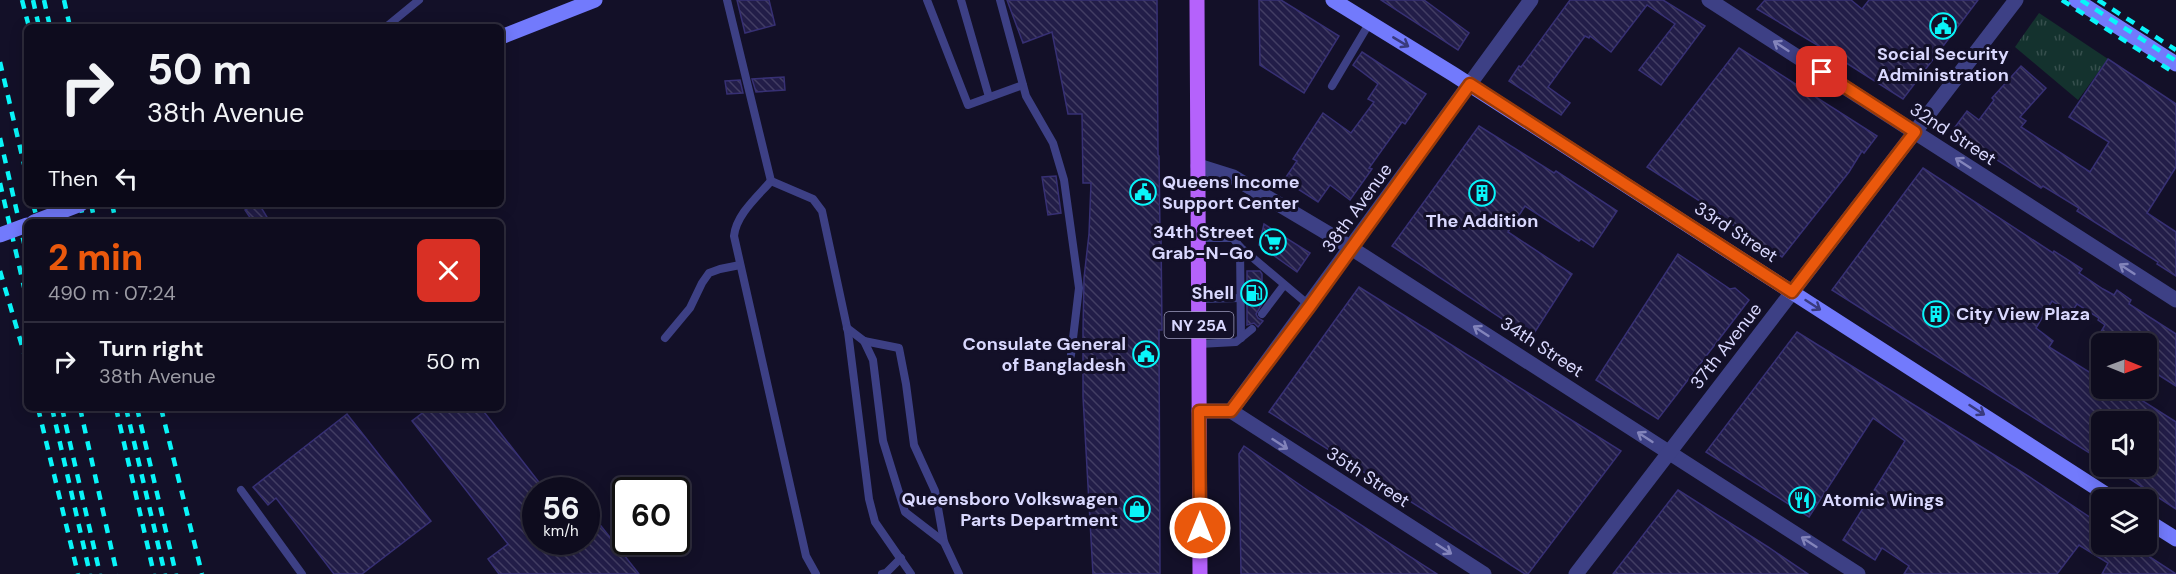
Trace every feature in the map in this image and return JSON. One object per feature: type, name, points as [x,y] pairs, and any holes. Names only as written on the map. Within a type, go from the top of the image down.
[{"type":"main road","points":[[504,36],[595,0]]},
{"type":"main road","name":"NY 25A","points":[[1197,0],[1200,574]]},
{"type":"main road","name":"33rd Street","points":[[1333,0],[1470,84],[2098,489]]},
{"type":"main road","points":[[2076,0],[2176,64]]},
{"type":"main road","points":[[42,219],[73,207]]},
{"type":"main road","points":[[0,235],[24,226]]},
{"type":"main road","points":[[2157,527],[2176,538]]},
{"type":"street","name":"38th Avenue","points":[[1231,411],[1310,306],[1531,0]]},
{"type":"street","name":"32nd Street","points":[[1709,0],[2176,300]]},
{"type":"street","name":"37th Avenue","points":[[1576,574],[2016,0]]},
{"type":"street","name":"34th Street","points":[[1198,166],[1233,177],[1351,248],[1858,574]]},
{"type":"street","points":[[1199,411],[1231,411]]},
{"type":"street","name":"35th Street","points":[[1231,411],[1484,574]]},
{"type":"lane","points":[[390,24],[419,0]]},
{"type":"lane","points":[[727,0],[771,181]]},
{"type":"lane","points":[[927,0],[968,105],[1023,85]]},
{"type":"lane","points":[[961,0],[989,97]]},
{"type":"lane","points":[[1000,0],[1026,96],[1053,143],[1064,180],[1079,288],[1071,355]]},
{"type":"lane","points":[[1332,86],[1370,22]]},
{"type":"lane","points":[[771,181],[735,225],[734,236],[806,556],[816,574]]},
{"type":"lane","points":[[771,181],[813,199],[820,207],[847,327],[869,499],[875,522],[911,574]]},
{"type":"lane","points":[[1198,238],[1233,238],[1240,247],[1310,306]]},
{"type":"lane","points":[[1240,247],[1241,338]]},
{"type":"lane","points":[[665,338],[690,309],[709,273],[720,268],[740,265]]},
{"type":"lane","points":[[1262,314],[1284,285]]},
{"type":"lane","points":[[1198,299],[1240,297]]},
{"type":"lane","points":[[847,327],[864,341],[873,360],[883,441],[905,512],[944,543]]},
{"type":"lane","points":[[1199,344],[1236,342],[1252,329]]},
{"type":"lane","points":[[864,341],[899,348],[914,445],[935,491],[944,543],[959,574]]},
{"type":"lane","points":[[241,490],[302,574]]},
{"type":"lane","points":[[885,574],[900,558]]},
{"type":"green space","points":[[2039,13],[2108,59],[2078,100],[2015,47]]},
{"type":"building","points":[[737,0],[769,0],[775,25],[745,33]]},
{"type":"building","points":[[1007,0],[1157,0],[1162,330],[1159,330],[1160,574],[1093,574],[1083,397],[1084,278],[1091,183],[1083,183],[1082,114],[1068,114],[1052,32],[1023,43]]},
{"type":"building","points":[[1259,0],[1281,0],[1339,36],[1304,93],[1260,65]]},
{"type":"building","points":[[1381,0],[1424,0],[1469,33],[1458,50]]},
{"type":"building","points":[[1570,0],[1663,0],[1705,26],[1661,85],[1639,70],[1675,24],[1647,5],[1611,52],[1590,36],[1589,38],[1585,36],[1548,87],[1570,103],[1561,115],[1509,81]]},
{"type":"building","points":[[1765,0],[1851,0],[1862,9],[1869,0],[1978,0],[1903,99],[1757,9]]},
{"type":"building","points":[[1739,48],[1877,136],[1864,153],[1862,151],[1849,172],[1782,257],[1647,167]]},
{"type":"building","points":[[1362,52],[1426,94],[1405,124],[1402,122],[1369,168],[1372,169],[1350,200],[1330,185],[1318,202],[1284,180],[1297,161],[1293,159],[1323,113],[1351,133],[1374,102],[1368,99],[1378,84],[1353,65]]},
{"type":"building","points":[[2108,59],[2176,104],[2176,167],[2147,213],[2176,232],[2176,276],[2157,264],[2158,262],[2077,211],[2079,208],[2043,186],[2041,188],[1952,131],[1967,111],[1979,120],[1994,100],[1992,98],[2021,66],[2046,88],[2020,117],[2026,121],[2021,127],[2090,172],[2109,142],[2069,117]]},
{"type":"building","points":[[784,77],[785,90],[756,92],[752,79]]},
{"type":"building","points":[[740,80],[743,93],[727,94],[725,81]]},
{"type":"building","points":[[1479,126],[1554,173],[1556,171],[1617,211],[1593,247],[1581,239],[1579,241],[1525,206],[1508,232],[1572,274],[1531,338],[1392,246]]},
{"type":"building","name":"City View Plaza","points":[[1923,168],[2053,253],[2054,251],[2082,269],[2079,273],[2103,289],[2114,295],[2117,290],[2131,300],[2129,304],[2176,334],[2176,386],[2157,374],[2157,333],[2100,333],[2105,325],[2098,320],[2099,318],[2077,304],[2071,313],[2052,301],[2036,328],[2053,341],[2049,347],[2089,372],[2091,369],[2091,399],[2140,399],[2176,422],[2176,509],[2157,497],[2157,489],[2145,489],[2127,477],[2157,477],[2157,411],[2091,411],[2091,454],[1832,290]]},
{"type":"building","points":[[1056,176],[1061,213],[1048,215],[1042,177]]},
{"type":"building","points":[[250,207],[261,207],[268,219],[251,219],[245,210]]},
{"type":"building","points":[[1264,224],[1310,253],[1297,272],[1259,245]]},
{"type":"building","points":[[1678,254],[1730,289],[1735,288],[1749,300],[1658,419],[1596,380]]},
{"type":"building","name":"Shell","points":[[1247,271],[1260,271],[1262,274],[1262,304],[1256,314],[1263,321],[1258,327],[1254,323],[1247,325]]},
{"type":"building","points":[[1359,287],[1621,451],[1528,574],[1269,412]]},
{"type":"building","points":[[1797,332],[2028,476],[2091,518],[2091,552],[2079,545],[2057,574],[1904,574],[1909,566],[1882,548],[1875,560],[1843,540],[1905,441],[1873,418],[1809,517],[1706,452]]},
{"type":"building","points":[[425,411],[483,411],[535,477],[522,477],[522,555],[600,555],[600,525],[612,540],[612,555],[624,555],[639,574],[499,574],[488,559],[508,544],[412,421]]},
{"type":"building","points":[[347,414],[431,521],[362,574],[334,574],[276,498],[268,505],[253,487]]},
{"type":"building","points":[[1244,446],[1310,492],[1437,574],[1241,574],[1239,454]]},
{"type":"building","points":[[1678,490],[1768,547],[1808,574],[1613,574]]},
{"type":"building","points":[[2095,555],[2147,555],[2176,574],[2102,574],[2108,563]]},
{"type":"railway","points":[[22,0],[28,24]]},
{"type":"railway","points":[[33,0],[38,24]]},
{"type":"railway","points":[[44,0],[49,24]]},
{"type":"railway","points":[[64,0],[69,24]]},
{"type":"railway","points":[[2062,0],[2176,74]]},
{"type":"railway","points":[[2081,0],[2176,61]]},
{"type":"railway","points":[[2098,0],[2176,50]]},
{"type":"railway","points":[[0,62],[24,164]]},
{"type":"railway","points":[[0,138],[24,243]]},
{"type":"railway","points":[[0,183],[24,287]]},
{"type":"railway","points":[[34,207],[37,219]]},
{"type":"railway","points":[[71,207],[73,219]]},
{"type":"railway","points":[[81,207],[83,219]]},
{"type":"railway","points":[[92,207],[94,219]]},
{"type":"railway","points":[[113,207],[115,219]]},
{"type":"railway","points":[[0,271],[24,353]]},
{"type":"railway","points":[[39,411],[78,574]]},
{"type":"railway","points":[[53,411],[90,574]]},
{"type":"railway","points":[[63,411],[100,574]]},
{"type":"railway","points":[[81,411],[117,574]]},
{"type":"railway","points":[[117,411],[154,574]]},
{"type":"railway","points":[[127,411],[165,574]]},
{"type":"railway","points":[[138,411],[176,574]]},
{"type":"railway","points":[[162,411],[202,574]]},
{"type":"place","name":"Social Security Administration","points":[[1943,26]]},
{"type":"place","name":"Queens Income Support Center","points":[[1143,192]]},
{"type":"place","name":"The Addition","points":[[1482,193]]},
{"type":"place","name":"34th Street Grab-N-Go","points":[[1273,242]]},
{"type":"place","name":"Shell","points":[[1254,293]]},
{"type":"place","name":"City View Plaza","points":[[1936,314]]},
{"type":"place","name":"Consulate General of Bangladesh","points":[[1146,354]]},
{"type":"place","name":"Atomic Wings","points":[[1802,500]]},
{"type":"place","name":"Queensboro Volkswagen Parts Department","points":[[1137,509]]},
{"type":"route","points":[[1200,528],[1199,411],[1231,411],[1310,306],[1470,84],[1792,292],[1915,132],[1822,72]]}]
